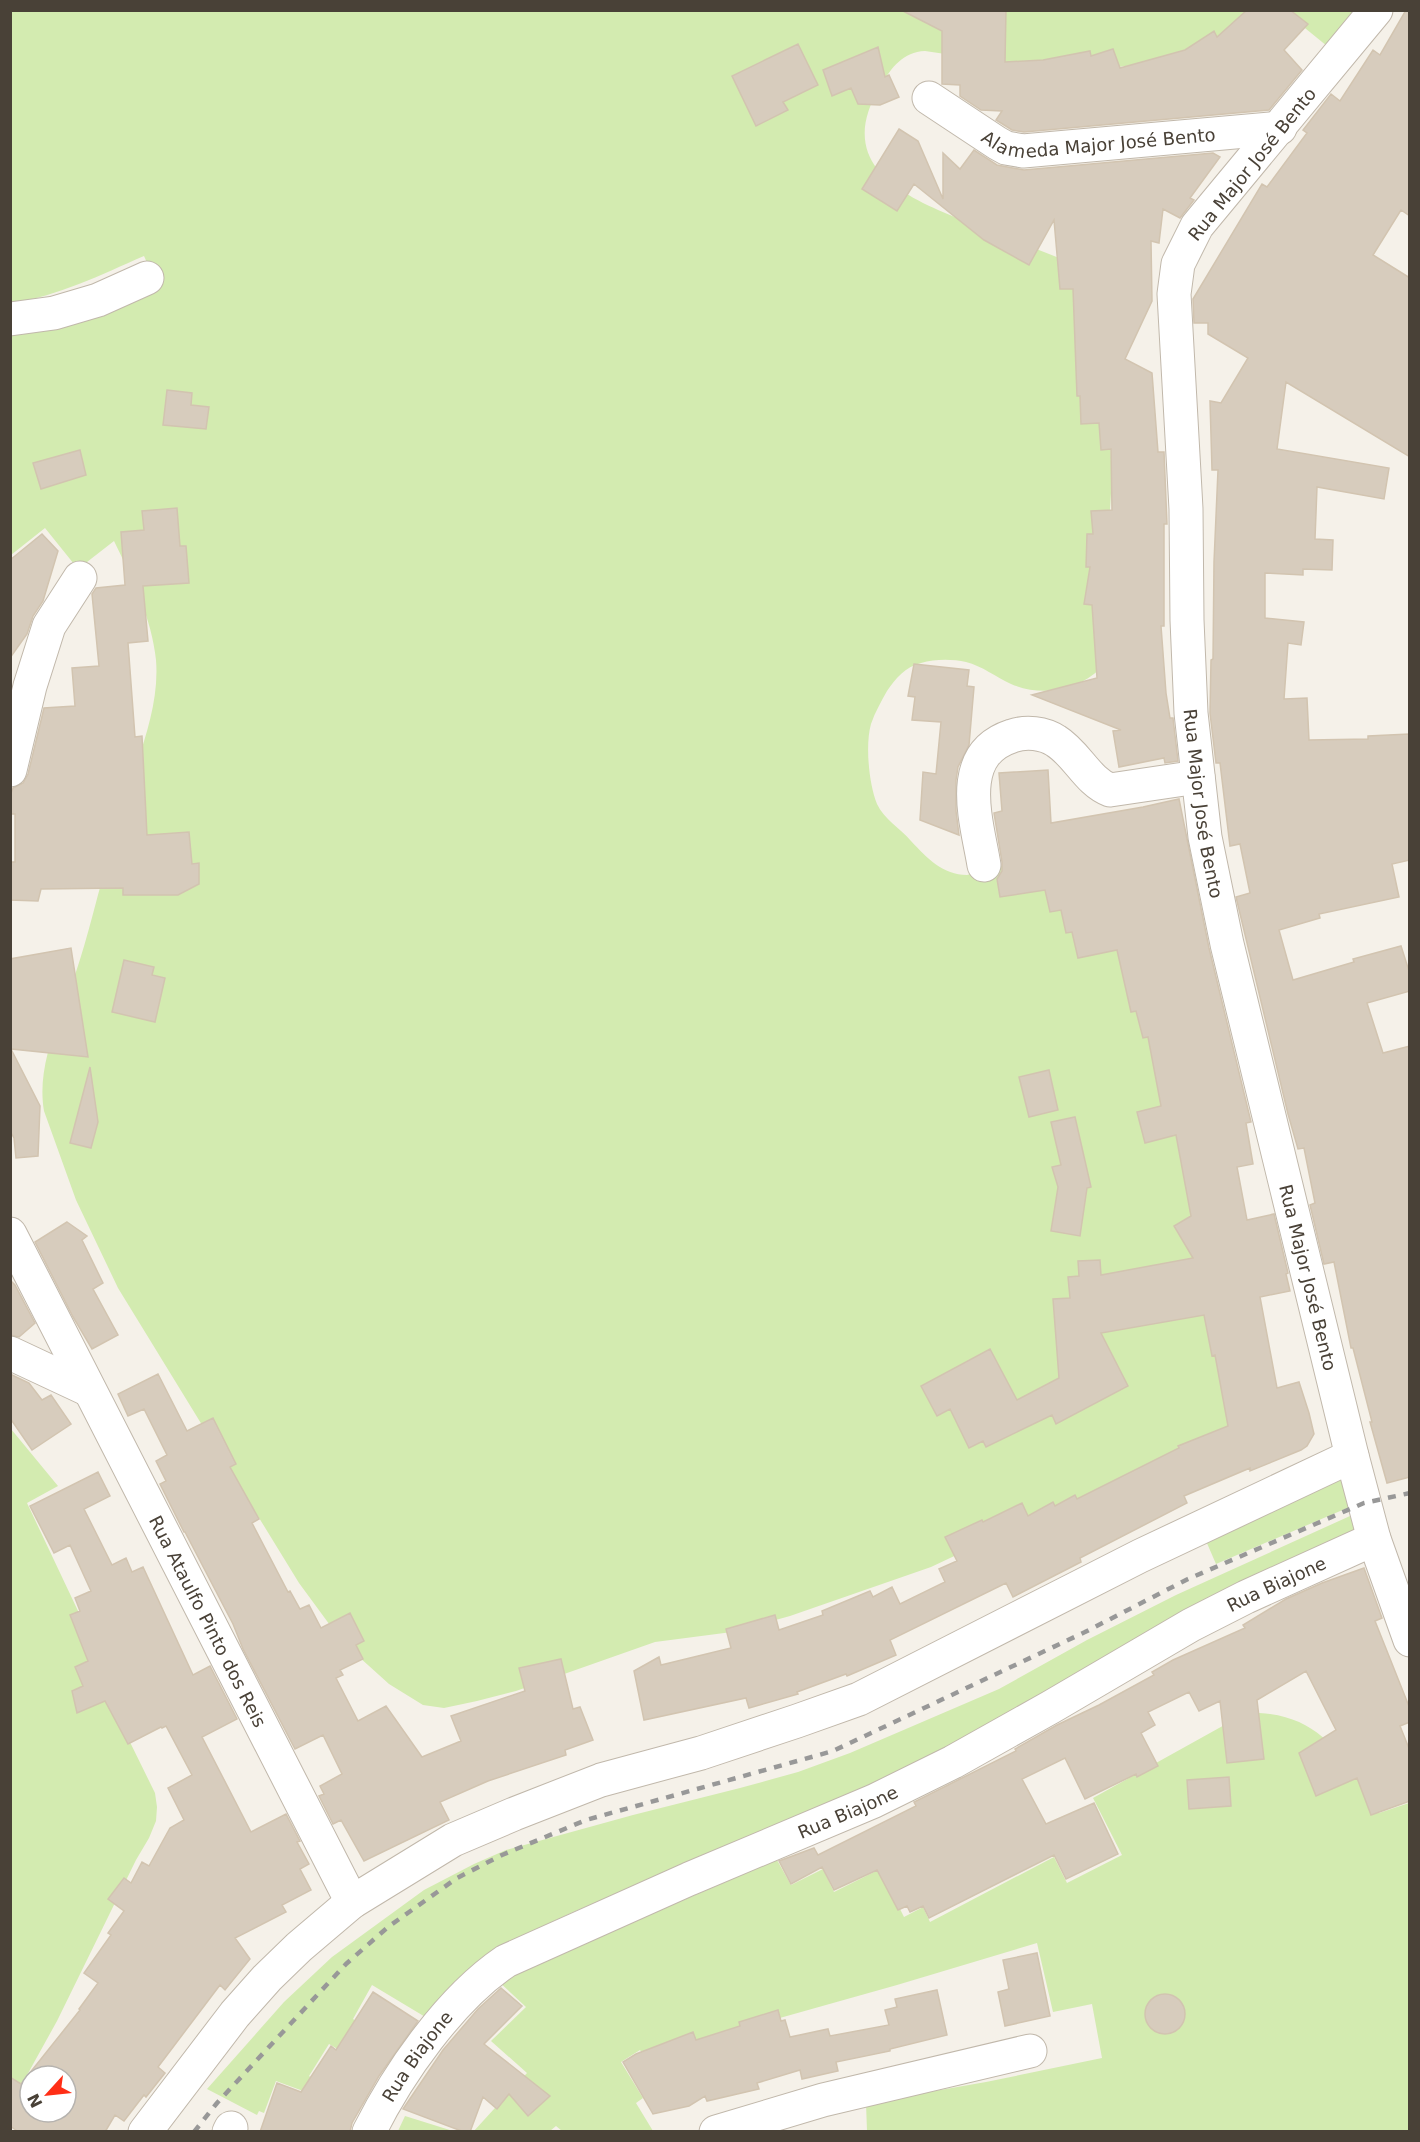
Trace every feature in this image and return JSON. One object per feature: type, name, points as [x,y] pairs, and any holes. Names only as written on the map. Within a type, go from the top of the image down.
[{"type":"street","name":"Rua Major José Bento","points":[[1376,10],[1197,226],[1182,253],[1174,284],[1186,509],[1191,713],[1205,837],[1227,944],[1352,1456],[1374,1539],[1410,1641]]},
{"type":"street","name":"Alameda Major José Bento","points":[[929,98],[997,143],[1006,148],[1023,151],[1280,128]]},
{"type":"street","points":[[10,319],[54,313],[98,300],[147,278]]},
{"type":"street","points":[[10,770],[30,686],[49,626],[80,578]]},
{"type":"street","points":[[984,865],[973,792],[974,775],[987,752],[1009,737],[1026,733],[1048,736],[1074,756],[1099,784],[1110,790],[1198,777]]},
{"type":"street","name":"Rua Ataulfo Pinto dos Reis","points":[[10,1234],[352,1902]]},
{"type":"street","points":[[10,1353],[89,1390]]},
{"type":"street","points":[[145,2132],[196,2063],[267,1978],[299,1947],[352,1902],[453,1840],[601,1780],[700,1753],[797,1722],[858,1699],[1140,1556],[1352,1456]]},
{"type":"street","name":"Rua Biajone","points":[[369,2132],[388,2096],[416,2055],[450,2012],[484,1976],[506,1961],[689,1879],[874,1801],[952,1762],[1191,1625],[1246,1597],[1374,1539]]},
{"type":"street","points":[[716,2132],[823,2100],[1030,2051]]},
{"type":"green space","points":[[11,11],[1260,11],[1229,37],[1134,65],[1101,69],[1013,64],[925,51],[910,54],[889,72],[881,85],[867,116],[865,143],[874,164],[891,182],[913,197],[939,210],[1102,275],[1112,478],[1100,669],[1069,687],[1046,691],[1011,684],[966,662],[938,660],[915,665],[901,674],[878,707],[869,733],[870,775],[874,796],[884,814],[929,859],[950,872],[967,875],[1099,841],[1254,1422],[1020,1525],[931,1567],[790,1616],[732,1632],[655,1642],[516,1691],[477,1701],[444,1708],[423,1705],[389,1684],[348,1647],[299,1583],[118,1288],[76,1200],[44,1111],[42,1094],[46,1059],[80,960],[148,728],[156,687],[156,660],[146,614],[114,541],[78,569],[45,528],[11,555],[11,336],[31,333],[157,285],[144,256],[63,290],[11,303]]},
{"type":"green space","points":[[1284,11],[1355,11],[1327,46]]},
{"type":"green space","points":[[11,1429],[58,1486],[27,1503],[96,1649],[125,1732],[155,1793],[157,1807],[156,1821],[149,1838],[57,2021],[33,2064],[18,2064],[18,2091],[11,2104]]},
{"type":"green space","points":[[1349,1473],[1359,1503],[1216,1564],[1203,1534]]},
{"type":"green space","points":[[1350,1516],[1357,1531],[972,1742],[529,1933],[427,2018],[372,1985],[353,2019],[380,2037],[346,2054],[329,2044],[309,2076],[321,2084],[314,2095],[276,2081],[264,2113],[259,2111],[257,2115],[207,2089],[284,2002],[332,1957],[424,1890],[474,1864],[506,1850],[798,1772],[850,1753],[999,1689],[1087,1640],[1176,1595]]},
{"type":"green space","points":[[1259,1713],[1282,1716],[1318,1733],[1344,1761],[1379,1813],[1409,1803],[1409,2131],[867,2131],[866,2103],[986,2082],[1102,2058],[1092,2004],[1053,2012],[1037,1943],[644,2056],[640,2050],[621,2062],[643,2098],[636,2103],[653,2131],[562,2131],[556,2126],[550,2131],[473,2132],[527,2073],[491,2041],[526,2007],[497,1980],[777,1860],[791,1885],[823,1869],[834,1892],[880,1869],[904,1917],[923,1907],[930,1922],[1054,1857],[1067,1883],[1122,1855],[1093,1798],[1228,1723]]},
{"type":"green space","points":[[405,2116],[453,2131],[398,2131]]},
{"type":"building","points":[[901,10],[1006,10],[1005,62],[1043,60],[1090,51],[1091,56],[1113,49],[1120,68],[1185,50],[1214,31],[1217,37],[1247,10],[1290,10],[1308,24],[1284,50],[1302,70],[1269,110],[1024,132],[1012,130],[996,120],[1002,111],[981,110],[960,96],[960,85],[942,84],[942,31]]},
{"type":"building","points":[[1406,10],[1410,10],[1410,216],[1401,210],[1373,255],[1410,278],[1410,457],[1286,382],[1277,449],[1389,468],[1384,499],[1317,487],[1315,539],[1333,540],[1332,570],[1303,569],[1303,575],[1265,573],[1265,618],[1304,622],[1301,645],[1288,643],[1284,699],[1307,698],[1309,740],[1368,739],[1368,736],[1409,734],[1410,860],[1392,864],[1399,897],[1319,914],[1320,918],[1279,930],[1293,980],[1354,962],[1353,959],[1401,946],[1410,974],[1410,991],[1367,1003],[1383,1053],[1410,1046],[1410,1477],[1387,1483],[1353,1348],[1351,1348],[1334,1262],[1324,1264],[1310,1205],[1315,1203],[1304,1148],[1298,1149],[1288,1114],[1236,897],[1250,893],[1240,844],[1230,846],[1220,763],[1216,763],[1210,713],[1218,470],[1212,470],[1210,401],[1221,403],[1248,358],[1208,334],[1208,323],[1194,323],[1193,299],[1262,184],[1267,187],[1307,133],[1303,130],[1331,94],[1340,101],[1373,50],[1380,55]]},
{"type":"building","points":[[798,44],[818,85],[783,102],[788,110],[756,126],[732,76]]},
{"type":"building","points":[[878,47],[885,77],[889,75],[899,97],[880,105],[858,104],[851,88],[832,96],[823,70]]},
{"type":"building","points":[[899,129],[918,141],[943,199],[943,153],[960,169],[974,150],[997,165],[1024,170],[1213,153],[1220,157],[1190,198],[1194,200],[1180,218],[1163,209],[1159,243],[1151,241],[1152,301],[1125,359],[1152,373],[1158,452],[1164,452],[1167,524],[1164,524],[1164,626],[1161,626],[1166,693],[1170,718],[1173,718],[1178,761],[1165,763],[1164,758],[1119,767],[1113,731],[1121,730],[1032,695],[1097,678],[1092,605],[1084,604],[1090,567],[1086,567],[1087,534],[1093,534],[1091,511],[1112,510],[1111,449],[1101,450],[1099,423],[1081,424],[1080,396],[1077,396],[1073,289],[1060,289],[1054,220],[1029,265],[984,240],[914,184],[897,211],[862,189]]},
{"type":"building","points":[[167,390],[192,393],[191,405],[209,407],[206,429],[163,425]]},
{"type":"building","points":[[80,450],[86,475],[41,489],[33,463]]},
{"type":"building","points":[[177,508],[180,546],[186,546],[189,583],[143,586],[148,641],[128,643],[135,737],[142,736],[147,835],[189,832],[192,864],[199,863],[199,884],[178,895],[123,895],[123,888],[41,889],[38,901],[10,900],[10,862],[15,862],[15,814],[10,814],[10,796],[13,788],[23,783],[28,774],[44,708],[75,706],[72,668],[99,666],[92,594],[96,588],[125,585],[121,532],[144,530],[142,511]]},
{"type":"building","points":[[42,534],[58,551],[43,601],[33,616],[27,634],[10,658],[10,560]]},
{"type":"building","points":[[914,664],[969,670],[967,686],[974,687],[969,745],[958,767],[956,780],[959,835],[920,820],[923,772],[936,774],[941,722],[912,720],[915,697],[908,696]]},
{"type":"building","points":[[1048,770],[1051,823],[1179,799],[1209,948],[1251,1122],[1246,1123],[1253,1164],[1237,1167],[1247,1220],[1274,1214],[1288,1273],[1286,1274],[1290,1291],[1260,1297],[1277,1388],[1299,1382],[1314,1434],[1307,1446],[1301,1450],[1250,1471],[1250,1468],[1184,1496],[1187,1503],[1080,1558],[1081,1562],[1013,1597],[1006,1583],[890,1640],[896,1655],[847,1676],[846,1674],[797,1692],[798,1694],[749,1708],[746,1698],[644,1720],[634,1671],[659,1657],[661,1665],[731,1648],[726,1629],[775,1615],[779,1630],[823,1615],[822,1611],[870,1591],[873,1597],[892,1587],[900,1604],[945,1582],[939,1569],[957,1561],[945,1537],[1022,1503],[1028,1516],[1053,1502],[1055,1506],[1075,1495],[1077,1499],[1179,1448],[1178,1446],[1228,1426],[1215,1355],[1212,1356],[1204,1315],[1101,1333],[1128,1386],[1056,1424],[1052,1415],[986,1447],[983,1441],[969,1448],[950,1409],[937,1416],[921,1386],[990,1349],[1017,1400],[1059,1378],[1053,1299],[1070,1298],[1068,1277],[1079,1276],[1078,1261],[1100,1260],[1101,1275],[1193,1258],[1174,1226],[1191,1216],[1176,1135],[1145,1143],[1137,1112],[1161,1106],[1148,1037],[1143,1038],[1136,1011],[1131,1012],[1117,950],[1078,958],[1072,932],[1066,933],[1061,910],[1050,912],[1045,890],[1000,897],[997,879],[1002,871],[1002,862],[994,813],[1002,811],[999,773]]},
{"type":"building","points":[[71,948],[88,1057],[11,1049],[40,1106],[38,1156],[16,1158],[14,1138],[10,1131],[10,959]]},
{"type":"building","points":[[124,960],[154,967],[152,975],[165,978],[155,1022],[112,1012]]},
{"type":"building","points":[[90,1067],[98,1122],[91,1148],[70,1143]]},
{"type":"building","points":[[1049,1070],[1058,1110],[1029,1117],[1019,1077]]},
{"type":"building","points":[[1075,1117],[1091,1187],[1087,1188],[1080,1236],[1051,1231],[1058,1187],[1052,1167],[1061,1165],[1051,1122]]},
{"type":"building","points":[[67,1222],[87,1236],[82,1240],[103,1283],[93,1289],[118,1335],[92,1349],[35,1242]]},
{"type":"building","points":[[10,1280],[15,1285],[35,1323],[19,1337],[10,1335]]},
{"type":"building","points":[[10,1374],[29,1383],[42,1400],[51,1395],[71,1424],[32,1450],[10,1418]]},
{"type":"building","points":[[158,1374],[187,1431],[213,1418],[236,1464],[230,1467],[259,1519],[252,1523],[288,1592],[290,1591],[300,1609],[309,1605],[321,1628],[350,1613],[364,1641],[356,1645],[363,1659],[340,1670],[343,1675],[336,1678],[358,1721],[386,1706],[422,1757],[461,1741],[451,1716],[525,1691],[519,1668],[561,1659],[573,1709],[580,1707],[593,1740],[565,1750],[566,1755],[488,1781],[440,1802],[449,1820],[364,1861],[341,1820],[333,1824],[319,1796],[324,1794],[320,1786],[342,1774],[323,1735],[295,1749],[160,1484],[166,1481],[156,1461],[167,1455],[144,1409],[128,1416],[118,1394]]},
{"type":"building","points":[[98,1472],[110,1496],[84,1509],[112,1565],[126,1558],[132,1572],[143,1567],[193,1675],[210,1666],[237,1719],[202,1737],[251,1832],[286,1814],[309,1864],[300,1869],[311,1890],[282,1905],[286,1912],[235,1938],[250,1959],[225,1990],[220,1985],[158,2067],[165,2073],[146,2097],[144,2095],[124,2121],[115,2115],[105,2132],[19,2132],[10,2126],[10,2077],[18,2082],[18,2124],[78,2124],[78,2064],[37,2064],[80,2010],[98,1983],[84,1973],[111,1935],[108,1933],[124,1911],[108,1899],[124,1878],[131,1883],[142,1862],[149,1866],[170,1828],[184,1820],[168,1788],[192,1775],[166,1726],[128,1744],[105,1701],[77,1713],[72,1691],[83,1686],[75,1667],[88,1661],[70,1615],[80,1611],[75,1598],[91,1591],[70,1545],[54,1553],[30,1506]]},
{"type":"building","points":[[1364,1568],[1382,1618],[1375,1621],[1410,1709],[1410,1722],[1400,1726],[1410,1751],[1410,1801],[1371,1815],[1357,1778],[1316,1796],[1299,1753],[1336,1730],[1306,1671],[1257,1700],[1264,1759],[1227,1763],[1220,1701],[1199,1711],[1189,1692],[1148,1712],[1155,1725],[1141,1733],[1158,1766],[1137,1777],[1136,1774],[1085,1799],[1065,1758],[1022,1779],[1046,1824],[1094,1803],[1118,1854],[1066,1879],[1054,1855],[929,1918],[923,1906],[910,1912],[907,1906],[898,1910],[877,1870],[834,1890],[822,1867],[791,1884],[779,1861],[814,1848],[818,1855],[916,1806],[914,1802],[1016,1751],[1015,1749],[1057,1725],[1154,1675],[1152,1672],[1173,1660],[1245,1628],[1243,1625],[1286,1599]]},
{"type":"building","points":[[1229,1777],[1231,1806],[1189,1809],[1187,1780]]},
{"type":"building","points":[[1037,1953],[1050,2016],[1005,2026],[998,1992],[1009,1989],[1003,1960]]},
{"type":"building","points":[[501,1988],[522,2006],[484,2044],[550,2096],[528,2116],[509,2094],[497,2109],[483,2097],[470,2132],[464,2132],[403,2109],[443,2050],[478,2009]]},
{"type":"building","points":[[937,1990],[947,2035],[890,2049],[890,2051],[836,2062],[838,2071],[802,2079],[800,2070],[757,2083],[759,2089],[707,2101],[705,2096],[689,2106],[653,2114],[623,2062],[636,2054],[693,2032],[696,2040],[740,2026],[739,2022],[778,2010],[781,2021],[785,2020],[790,2037],[828,2029],[830,2036],[889,2025],[885,2010],[897,2007],[895,1999]]},
{"type":"building","points":[[373,1992],[418,2021],[379,2076],[352,2123],[350,2132],[260,2132],[277,2083],[301,2092],[331,2046],[336,2050]]},
{"type":"building","points":[[1165,1994],[1179,2000],[1185,2014],[1179,2028],[1165,2034],[1151,2028],[1145,2014],[1151,2000]]},
{"type":"railway","points":[[194,2132],[217,2103],[346,1964],[388,1927],[457,1878],[502,1855],[586,1820],[833,1751],[1085,1632],[1188,1579],[1364,1503],[1410,1493]]}]
